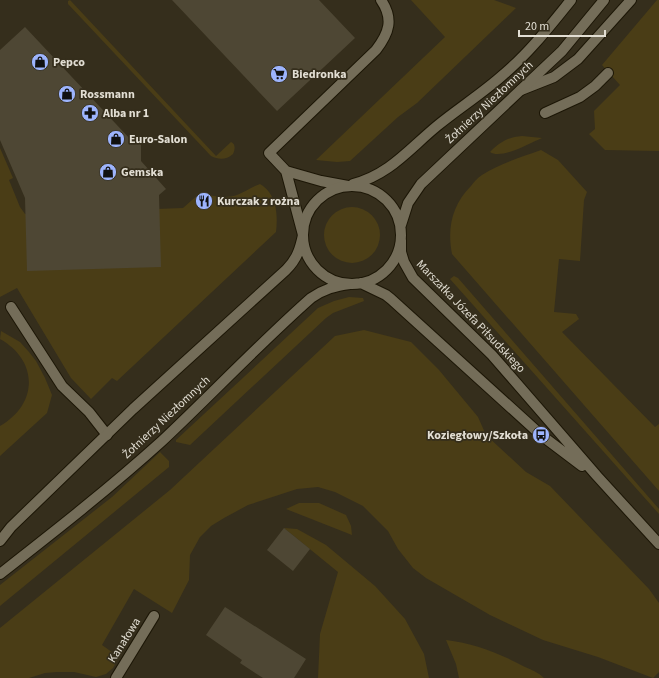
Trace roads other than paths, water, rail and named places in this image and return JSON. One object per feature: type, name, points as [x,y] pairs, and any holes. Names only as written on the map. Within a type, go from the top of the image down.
[{"type":"street","points":[[286,171],[321,182],[348,186],[362,186],[382,195],[397,214],[401,227],[401,240],[393,263],[373,280],[350,284],[332,280],[315,268],[304,247],[303,235],[286,171],[269,153],[376,50],[385,38],[388,22],[387,8],[382,0]]},
{"type":"street","name":"Żołnierzy Niezłomnych","points":[[348,186],[375,177],[389,168],[442,122],[504,74],[527,52],[571,0]]},
{"type":"street","name":"Żołnierzy Niezłomnych","points":[[401,227],[408,203],[421,184],[562,51],[604,0]]},
{"type":"street","points":[[521,90],[554,77],[578,59],[631,0]]},
{"type":"street","points":[[545,113],[580,97],[595,86],[608,73]]},
{"type":"street","points":[[0,541],[11,527],[132,410],[293,263],[298,254],[309,210],[326,193],[336,188],[348,186]]},
{"type":"street","name":"Marszałka Józefa Piłsudskiego","points":[[401,240],[401,252],[404,262],[413,278],[492,355],[597,476],[659,544]]},
{"type":"street","name":"Marszałka Józefa Piłsudskiego","points":[[361,283],[391,298],[541,435],[597,476]]},
{"type":"street","name":"Żołnierzy Niezłomnych","points":[[0,574],[108,488],[152,449],[311,298],[334,286],[350,284]]},
{"type":"street","points":[[12,307],[62,386],[89,412],[107,435]]},
{"type":"street","name":"Kanałowa","points":[[116,678],[154,616]]},
{"type":"place","name":"Pepco","points":[[40,62]]},
{"type":"place","name":"Biedronka","points":[[279,74]]},
{"type":"place","name":"Rossmann","points":[[67,94]]},
{"type":"place","name":"Alba nr 1","points":[[90,113]]},
{"type":"place","name":"Euro-Salon","points":[[116,139]]},
{"type":"place","name":"Gemska","points":[[108,172]]},
{"type":"place","name":"Kurczak z rożna","points":[[204,201]]},
{"type":"place","name":"Koziegłowy/Szkoła","points":[[541,435]]}]
